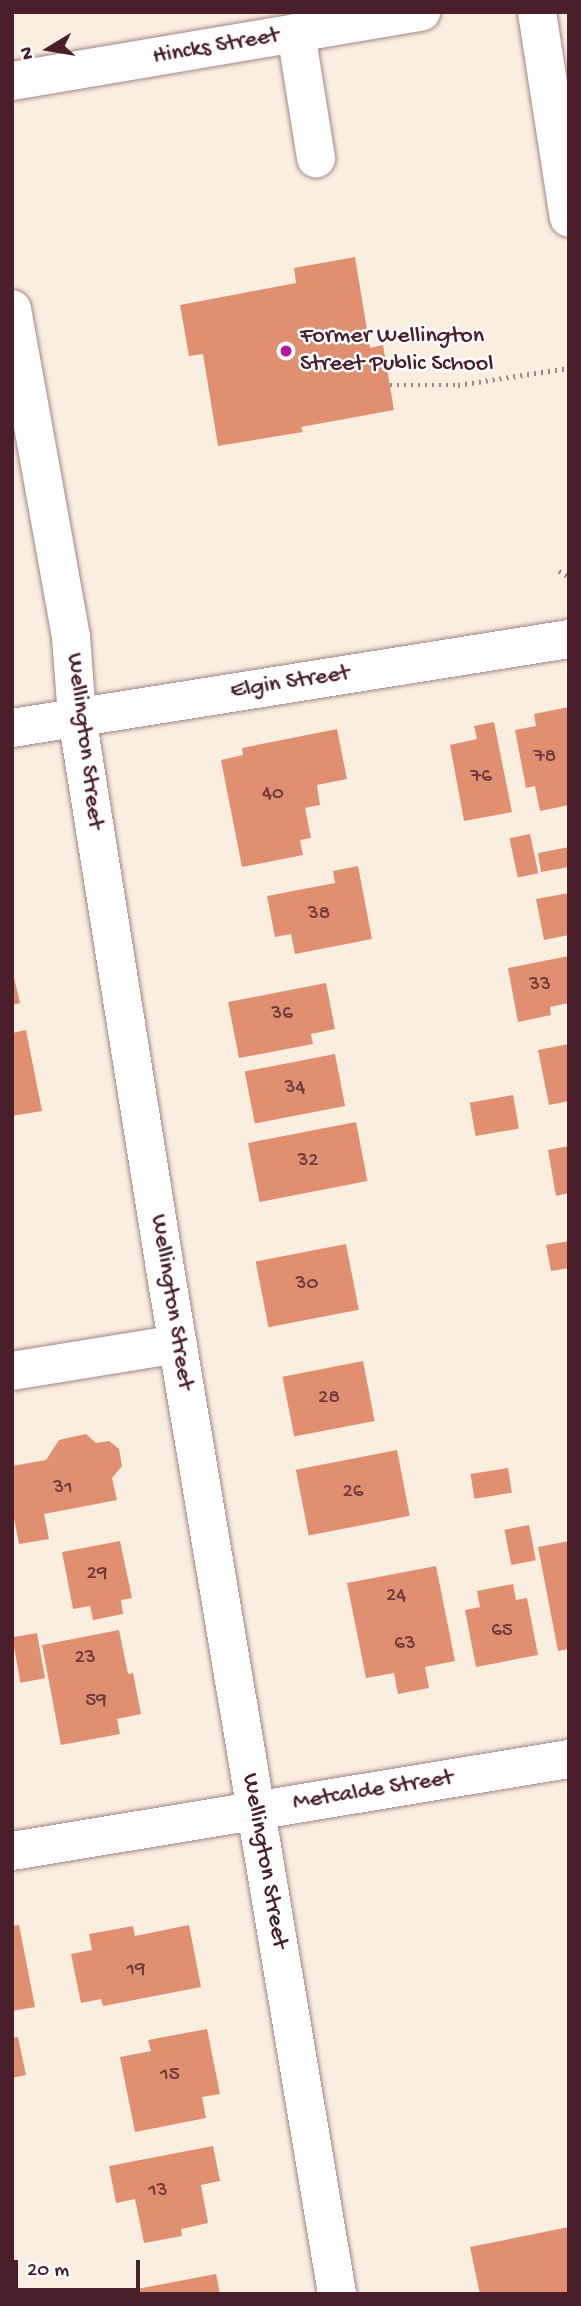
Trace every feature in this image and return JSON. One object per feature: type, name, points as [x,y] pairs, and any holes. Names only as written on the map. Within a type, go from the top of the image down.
[{"type":"street","name":"Hincks Street","points":[[12,82],[421,12]]},
{"type":"street","points":[[537,12],[569,218]]},
{"type":"street","points":[[296,33],[316,158]]},
{"type":"street","name":"Wellington Street","points":[[12,309],[71,637],[77,717],[178,1344],[337,2294]]},
{"type":"street","name":"Elgin Street","points":[[12,728],[569,639]]},
{"type":"street","points":[[12,1371],[178,1344]]},
{"type":"street","name":"Metcalde Street","points":[[12,1851],[569,1759]]},
{"type":"path","points":[[390,385],[458,385],[569,368]]},
{"type":"path","points":[[559,571],[569,577]]},
{"type":"building","name":"Former Wellington Street Public School","points":[[355,257],[370,348],[383,345],[394,410],[301,427],[303,432],[218,446],[203,354],[189,356],[180,305],[296,283],[294,268]]},
{"type":"building","points":[[569,707],[569,805],[540,811],[535,786],[526,788],[515,730],[536,726],[534,714]]},
{"type":"building","points":[[494,722],[512,812],[464,821],[450,745],[477,739],[474,726]]},
{"type":"building","points":[[337,729],[347,779],[317,785],[320,805],[305,808],[311,838],[300,840],[303,855],[242,867],[221,760],[243,755],[242,748]]},
{"type":"building","points":[[530,834],[538,873],[518,877],[509,838]]},
{"type":"building","points":[[569,847],[569,867],[541,872],[538,853]]},
{"type":"building","points":[[358,866],[372,939],[295,954],[291,934],[275,937],[267,896],[335,883],[333,871]]},
{"type":"building","points":[[569,893],[569,935],[544,940],[536,899]]},
{"type":"building","points":[[569,956],[569,1003],[550,1007],[551,1015],[518,1022],[508,968]]},
{"type":"building","points":[[12,969],[20,1003],[12,1005]]},
{"type":"building","points":[[326,983],[335,1029],[311,1034],[313,1044],[239,1058],[228,1002]]},
{"type":"building","points":[[26,1030],[42,1111],[12,1116],[12,1033]]},
{"type":"building","points":[[569,1044],[569,1101],[549,1105],[538,1050]]},
{"type":"building","points":[[335,1054],[345,1106],[255,1124],[245,1072]]},
{"type":"building","points":[[513,1095],[519,1128],[476,1136],[470,1103]]},
{"type":"building","points":[[356,1122],[367,1181],[259,1202],[248,1143]]},
{"type":"building","points":[[569,1146],[569,1193],[556,1196],[548,1150]]},
{"type":"building","points":[[569,1241],[569,1268],[551,1271],[546,1245]]},
{"type":"building","points":[[346,1244],[359,1310],[268,1327],[256,1262]]},
{"type":"building","points":[[363,1361],[375,1421],[294,1437],[283,1377]]},
{"type":"building","points":[[86,1434],[96,1443],[109,1441],[119,1449],[122,1466],[112,1478],[117,1500],[44,1514],[49,1539],[19,1544],[12,1508],[12,1466],[46,1460],[59,1440]]},
{"type":"building","points":[[397,1450],[410,1516],[309,1535],[296,1470]]},
{"type":"building","points":[[508,1468],[512,1493],[474,1499],[470,1474]]},
{"type":"building","points":[[529,1525],[536,1560],[511,1565],[504,1530]]},
{"type":"building","points":[[120,1541],[132,1598],[121,1600],[123,1614],[93,1620],[90,1606],[73,1609],[62,1552]]},
{"type":"building","points":[[569,1541],[569,1649],[558,1651],[538,1547]]},
{"type":"building","points":[[436,1566],[455,1661],[425,1667],[429,1688],[398,1694],[394,1673],[366,1678],[347,1583]]},
{"type":"building","points":[[513,1584],[516,1600],[527,1598],[538,1655],[476,1667],[465,1610],[480,1607],[477,1591]]},
{"type":"building","points":[[119,1630],[128,1674],[133,1673],[141,1714],[117,1719],[120,1734],[61,1745],[42,1645]]},
{"type":"building","points":[[37,1633],[45,1678],[20,1683],[12,1637]]},
{"type":"building","points":[[19,1925],[35,2007],[12,2011],[12,1926]]},
{"type":"building","points":[[189,1925],[201,1987],[103,2006],[101,1999],[81,2003],[71,1954],[92,1950],[89,1934],[133,1926],[135,1936]]},
{"type":"building","points":[[207,2029],[220,2094],[202,2097],[206,2118],[135,2132],[120,2057],[151,2051],[148,2040]]},
{"type":"building","points":[[18,2037],[26,2075],[12,2078],[12,2038]]},
{"type":"building","points":[[213,2146],[220,2181],[201,2185],[208,2223],[181,2229],[182,2236],[144,2243],[135,2199],[116,2203],[109,2166]]},
{"type":"building","points":[[569,2227],[569,2294],[480,2294],[470,2247]]},
{"type":"building","points":[[216,2274],[220,2294],[121,2292]]},
{"type":"building","points":[[95,2288],[96,2294],[73,2294],[73,2292]]},
{"type":"place","name":"Former Wellington Street Public School","points":[[286,351]]}]
